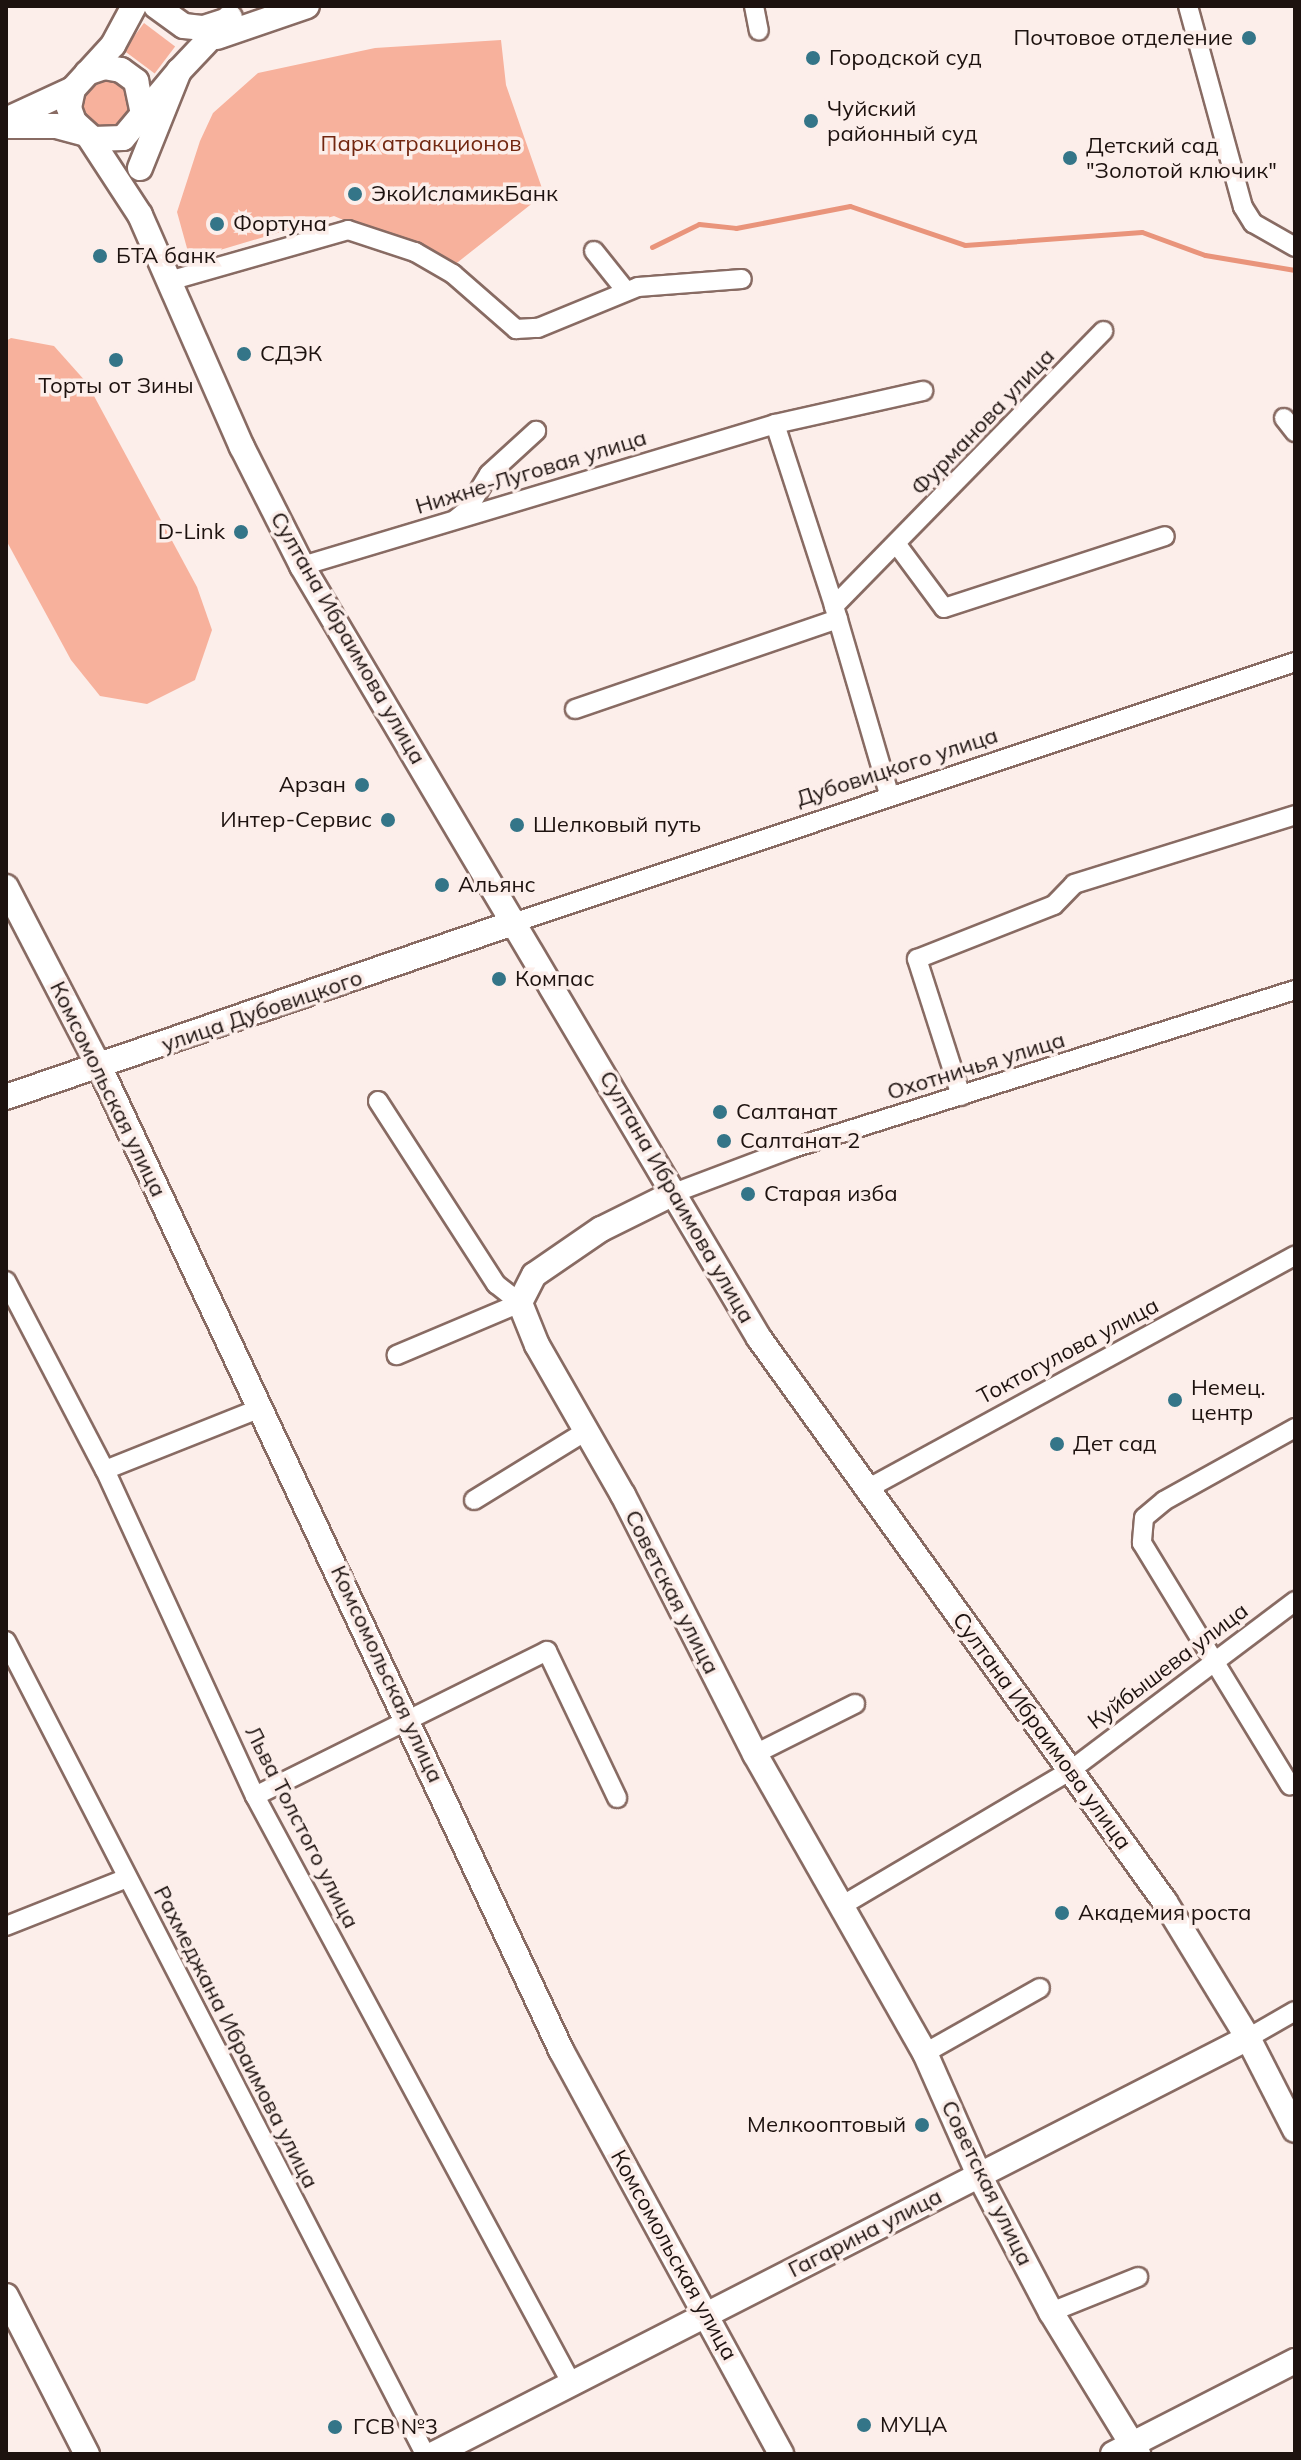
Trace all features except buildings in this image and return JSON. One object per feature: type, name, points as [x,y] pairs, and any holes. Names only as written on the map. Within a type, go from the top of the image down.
[{"type":"main road","points":[[134,6],[113,45],[80,81],[69,108],[140,215]]},
{"type":"main road","points":[[156,6],[173,21],[194,28],[237,11],[276,6]]},
{"type":"main road","points":[[203,42],[307,6]]},
{"type":"main road","points":[[6,123],[56,126],[106,142],[123,138],[203,42],[237,11]]},
{"type":"main road","points":[[6,123],[104,67],[121,70],[142,94],[140,215]]},
{"type":"main road","points":[[140,168],[179,71]]},
{"type":"main road","points":[[56,126],[115,176]]},
{"type":"main road","name":"Султана Ибраимова улица","points":[[140,215],[302,566],[516,922],[759,1338],[865,1490],[1165,1902],[1248,2038],[1295,2130]]},
{"type":"main road","name":"Комсомольская улица","points":[[6,887],[100,1068],[411,1722],[561,2050],[708,2314],[781,2454]]},
{"type":"main road","name":"улица Дубовицкого","points":[[7,1096],[100,1068],[516,922]]},
{"type":"main road","points":[[520,1303],[534,1275],[601,1229],[674,1193]]},
{"type":"main road","name":"Советская улица","points":[[520,1303],[537,1345],[586,1431],[755,1754],[925,2053],[979,2175],[1128,2451]]},
{"type":"main road","name":"Гагарина улица","points":[[434,2454],[573,2386],[1248,2038]]},
{"type":"main road","points":[[7,2301],[87,2454]]},
{"type":"main road","points":[[1128,2451],[1295,2361]]},
{"type":"street","points":[[754,6],[759,31]]},
{"type":"street","points":[[1188,6],[1243,207],[1253,223],[1295,247]]},
{"type":"street","points":[[169,281],[348,230],[415,252],[453,274],[516,329],[538,328],[626,291],[742,279]]},
{"type":"street","points":[[594,251],[626,291]]},
{"type":"street","name":"Фурманова улица","points":[[575,709],[836,612],[1103,331]]},
{"type":"street","name":"Нижне-Луговая улица","points":[[302,566],[775,424],[923,391]]},
{"type":"street","points":[[775,424],[836,612],[889,794]]},
{"type":"street","points":[[453,521],[467,510],[489,474],[536,431]]},
{"type":"street","points":[[898,546],[944,608],[1165,536]]},
{"type":"street","name":"Дубовицкого улица","points":[[516,922],[889,794],[1295,662]]},
{"type":"street","points":[[961,1096],[917,959],[1054,905],[1074,884],[1295,815]]},
{"type":"street","name":"Охотничья улица","points":[[674,1193],[793,1148],[1295,990]]},
{"type":"street","name":"Советская улица","points":[[378,1101],[496,1284],[520,1303]]},
{"type":"street","name":"Токтогулова улица","points":[[865,1490],[1295,1256]]},
{"type":"street","name":"Льва Толстого улица","points":[[6,1281],[105,1470],[255,1796],[573,2386]]},
{"type":"street","points":[[397,1355],[520,1303]]},
{"type":"street","points":[[105,1470],[261,1408]]},
{"type":"street","points":[[1295,1428],[1164,1501],[1144,1518],[1142,1543],[1290,1785],[1295,1785]]},
{"type":"street","points":[[474,1500],[586,1431]]},
{"type":"street","name":"Куйбышева улица","points":[[843,1905],[1071,1770],[1295,1601]]},
{"type":"street","name":"Рахмеджана Ибраимова улица","points":[[6,1641],[11,1664],[127,1878],[425,2454]]},
{"type":"street","points":[[255,1796],[411,1722],[547,1651],[617,1798]]},
{"type":"street","points":[[755,1754],[855,1704]]},
{"type":"street","points":[[6,1926],[127,1878]]},
{"type":"street","points":[[925,2053],[1040,1988]]},
{"type":"street","name":"Гагарина улица","points":[[1248,2038],[1295,2011]]},
{"type":"street","points":[[1051,2312],[1138,2277]]},
{"type":"green space","points":[[144,23],[175,46],[155,74],[124,50]]},
{"type":"green space","name":"Парк атракционов","points":[[501,40],[506,85],[544,194],[453,266],[334,216],[190,259],[177,212],[200,141],[213,113],[258,73],[375,48]]},
{"type":"green space","points":[[106,80],[124,87],[131,105],[124,123],[106,130],[88,123],[81,105],[88,87]]},
{"type":"green space","points":[[11,338],[54,346],[87,383],[197,587],[212,630],[195,680],[147,704],[100,696],[71,660],[6,540],[6,341]]},
{"type":"waterway","points":[[652,247],[699,224],[736,228],[850,206],[965,245],[1142,232],[1205,255],[1295,270]]},
{"type":"place","name":"Почтовое отделение","points":[[1249,38]]},
{"type":"place","name":"Городской суд","points":[[813,58]]},
{"type":"place","name":"Чуйский районный суд","points":[[811,121]]},
{"type":"place","name":"Детский сад \"Золотой ключик\"","points":[[1070,158]]},
{"type":"place","name":"ЭкоИсламикБанк","points":[[355,194]]},
{"type":"place","name":"Фортуна","points":[[217,224]]},
{"type":"place","name":"БТА банк","points":[[100,256]]},
{"type":"place","name":"СДЭК","points":[[244,354]]},
{"type":"place","name":"Торты от Зины","points":[[116,360]]},
{"type":"place","name":"D-Link","points":[[241,532]]},
{"type":"place","name":"Арзан","points":[[362,785]]},
{"type":"place","name":"Интер-Сервис","points":[[388,820]]},
{"type":"place","name":"Шелковый путь","points":[[517,825]]},
{"type":"place","name":"Альянс","points":[[442,885]]},
{"type":"place","name":"Компас","points":[[499,979]]},
{"type":"place","name":"Салтанат","points":[[720,1112]]},
{"type":"place","name":"Салтанат 2","points":[[724,1141]]},
{"type":"place","name":"Старая изба","points":[[748,1194]]},
{"type":"place","name":"Немец. центр","points":[[1175,1400]]},
{"type":"place","name":"Дет сад","points":[[1057,1444]]},
{"type":"place","name":"Академия роста","points":[[1062,1913]]},
{"type":"place","name":"Мелкооптовый","points":[[922,2125]]},
{"type":"place","name":"МУЦА","points":[[864,2425]]},
{"type":"place","name":"ГСВ №3","points":[[335,2427]]}]
